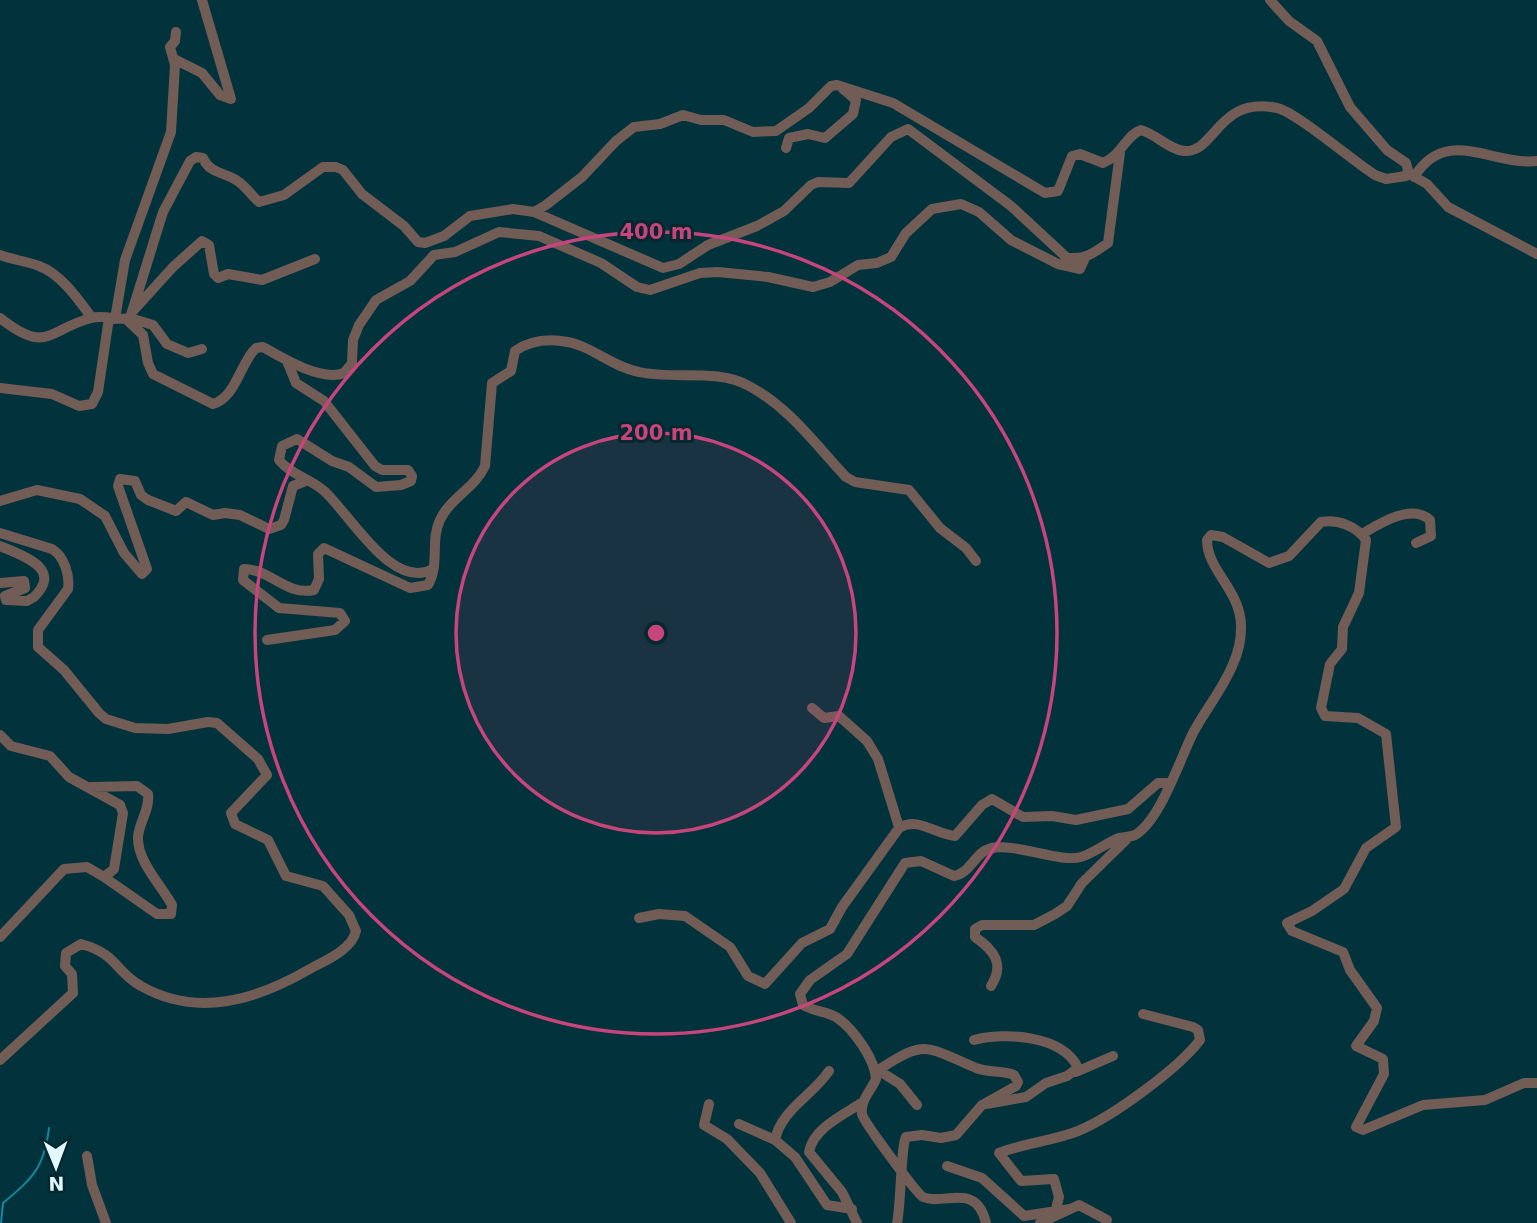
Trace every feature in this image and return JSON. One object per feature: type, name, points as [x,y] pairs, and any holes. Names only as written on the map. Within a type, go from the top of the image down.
[{"type":"street","points":[[174,59],[202,73],[220,95],[231,99],[202,0]]},
{"type":"street","points":[[1270,0],[1289,21],[1317,41],[1350,107],[1387,150],[1406,163],[1411,175],[1427,184],[1448,207],[1537,254]]},
{"type":"street","points":[[123,317],[125,260],[171,132],[174,59],[170,47],[175,41],[176,32]]},
{"type":"street","points":[[534,212],[568,190],[616,141],[635,127],[660,124],[683,115],[701,120],[724,120],[753,132],[776,131],[809,108],[831,86],[893,103],[1045,193],[1059,191],[1072,156],[1080,154],[1103,163],[1119,153],[1134,132],[1141,130],[1174,148],[1191,150],[1204,143],[1236,110],[1279,108],[1375,175],[1387,179],[1411,175],[1434,155],[1455,150],[1477,151],[1517,162],[1537,162]]},
{"type":"street","points":[[786,148],[789,138],[795,134],[825,138],[853,114],[856,100],[843,88]]},
{"type":"street","points":[[0,388],[52,394],[79,406],[92,404],[123,317],[138,286],[163,212],[190,161],[196,157],[203,158],[207,166],[223,176],[239,181],[259,202],[284,195],[323,167],[336,167],[343,170],[362,194],[421,243],[439,238],[470,216],[513,209],[534,212],[601,239],[651,264],[669,267],[708,245],[757,226],[784,211],[811,185],[818,182],[849,183],[891,137],[908,129],[1011,206],[1066,257],[1085,258]]},
{"type":"street","points":[[123,317],[143,335],[148,363],[153,374],[206,403],[219,402],[256,348],[262,346],[288,361],[331,374],[344,373],[352,363],[353,340],[359,325],[376,300],[410,281],[434,255],[455,251],[499,232],[538,236],[601,263],[637,287],[650,289],[700,273],[718,272],[768,277],[805,286],[822,285],[858,265],[877,263],[891,257],[906,233],[932,209],[961,204],[979,212],[1011,240],[1058,264],[1080,269],[1085,258],[1108,243],[1111,235],[1119,153]]},
{"type":"street","points":[[123,317],[202,241],[209,245],[214,274],[218,278],[228,274],[262,280],[315,259]]},
{"type":"street","points":[[0,256],[41,266],[74,294],[92,318]]},
{"type":"street","points":[[0,318],[16,331],[36,339],[56,335],[92,318],[123,317],[153,325],[167,344],[188,353],[202,348]]},
{"type":"street","points":[[267,640],[335,630],[345,621],[340,613],[301,611],[273,605],[243,580],[244,569],[259,572],[283,587],[307,592],[318,586],[318,554],[324,548],[410,587],[428,585],[441,518],[481,475],[485,466],[492,383],[511,371],[515,351],[536,342],[556,340],[586,347],[610,363],[640,373],[716,377],[746,384],[793,416],[846,477],[855,482],[909,490],[940,528],[966,548],[976,561]]},
{"type":"street","points":[[288,361],[296,383],[324,401],[375,466],[382,470],[408,470],[412,476],[411,481],[401,485],[376,487],[349,467],[332,461],[302,441],[288,441],[278,453],[279,460],[326,493],[360,534],[404,572],[422,574],[433,569]]},
{"type":"street","points":[[0,501],[37,490],[80,499],[105,516],[124,553],[142,574],[147,569],[118,486],[120,480],[135,481],[141,495],[169,510],[176,511],[186,502],[213,515],[225,513],[240,516],[270,529],[281,525],[284,520],[293,486],[308,480]]},
{"type":"street","points":[[1362,534],[1401,516],[1419,514],[1430,520],[1433,531],[1431,536],[1416,543]]},
{"type":"street","points":[[991,986],[998,976],[997,961],[992,950],[975,937],[975,929],[982,925],[1034,925],[1067,906],[1082,883],[1121,842],[1135,834],[1153,814],[1192,734],[1229,674],[1239,646],[1241,629],[1238,603],[1209,551],[1208,537],[1223,537],[1269,563],[1289,556],[1321,523],[1337,521],[1362,534],[1368,546],[1361,563],[1359,593],[1343,627],[1342,649],[1330,664],[1321,708],[1325,716],[1359,718],[1386,734],[1396,827],[1366,848],[1343,889],[1312,911],[1286,923],[1287,928],[1343,952],[1350,970],[1377,1008],[1374,1021],[1356,1046],[1383,1059],[1384,1074],[1356,1123],[1358,1129],[1423,1105],[1485,1100],[1524,1083],[1537,1083]]},
{"type":"street","points":[[0,533],[52,548],[60,553],[63,560],[68,589],[38,630],[36,639],[44,654],[57,664],[106,719],[135,728],[176,729],[208,722],[225,728],[258,759],[267,775],[235,806],[231,813],[235,824],[273,845],[281,872],[286,876],[323,886],[349,915],[356,931],[355,937],[340,951],[273,989],[234,1002],[214,1003],[180,1000],[139,985],[101,950],[81,944],[66,953],[65,966],[72,974],[74,993],[0,1060]]},
{"type":"street","points":[[0,546],[41,567],[44,583],[34,597],[14,603],[6,600],[5,596],[25,588],[24,581],[0,583]]},
{"type":"street","points":[[812,708],[824,718],[839,716],[867,741],[880,764],[899,827]]},
{"type":"street","points":[[0,735],[11,746],[50,756],[69,777],[115,800],[122,809],[116,866],[104,877]]},
{"type":"street","points":[[639,918],[659,914],[685,916],[730,947],[753,981],[768,983],[802,943],[830,929],[842,907],[899,827],[917,824],[955,836],[982,805],[992,799],[1023,817],[1089,818],[1128,809],[1158,783],[1170,783]]},
{"type":"street","points":[[0,937],[64,869],[87,867],[157,914],[170,914],[172,905],[140,848],[138,836],[148,806],[148,794],[137,786],[86,786]]},
{"type":"street","points":[[917,1105],[900,1084],[877,1071],[843,1024],[834,1016],[818,1013],[803,1005],[800,994],[810,980],[847,954],[898,869],[905,863],[921,861],[954,876],[964,873],[983,851],[994,848],[1047,852],[1072,859],[1135,834]]},
{"type":"street","points":[[1056,1209],[1059,1197],[1054,1179],[1021,1181],[999,1153],[1079,1131],[1102,1119],[1178,1063],[1200,1040],[1200,1034],[1193,1027],[1143,1014]]},
{"type":"street","points":[[974,1040],[995,1036],[1051,1044],[1070,1056],[1078,1068],[1076,1072]]},
{"type":"street","points":[[857,1223],[852,1209],[810,1156],[809,1147],[822,1130],[863,1102],[876,1079],[877,1071],[897,1056],[926,1047],[977,1068],[1009,1073],[1018,1078],[1016,1086],[982,1105],[956,1135],[941,1138],[922,1135],[906,1137],[902,1144],[904,1172],[897,1223]]},
{"type":"street","points":[[982,1105],[1026,1097],[1052,1080],[1113,1056]]},
{"type":"street","points":[[775,1140],[782,1119],[812,1094],[829,1072]]},
{"type":"street","points":[[863,1102],[864,1120],[922,1197],[967,1199],[977,1206],[986,1223]]},
{"type":"street","points":[[709,1104],[704,1125],[727,1139],[760,1173],[791,1223]]},
{"type":"street","points":[[739,1124],[775,1140],[795,1157],[827,1205],[852,1209]]},
{"type":"street","points":[[87,1156],[92,1185],[106,1223]]},
{"type":"street","points":[[947,1166],[982,1178],[1024,1216],[1056,1209],[1070,1209]]},
{"type":"street","points":[[1040,1223],[1079,1205],[1107,1220]]},
{"type":"waterway","points":[[1,1223],[3,1203],[29,1179],[40,1163],[49,1128]]}]
